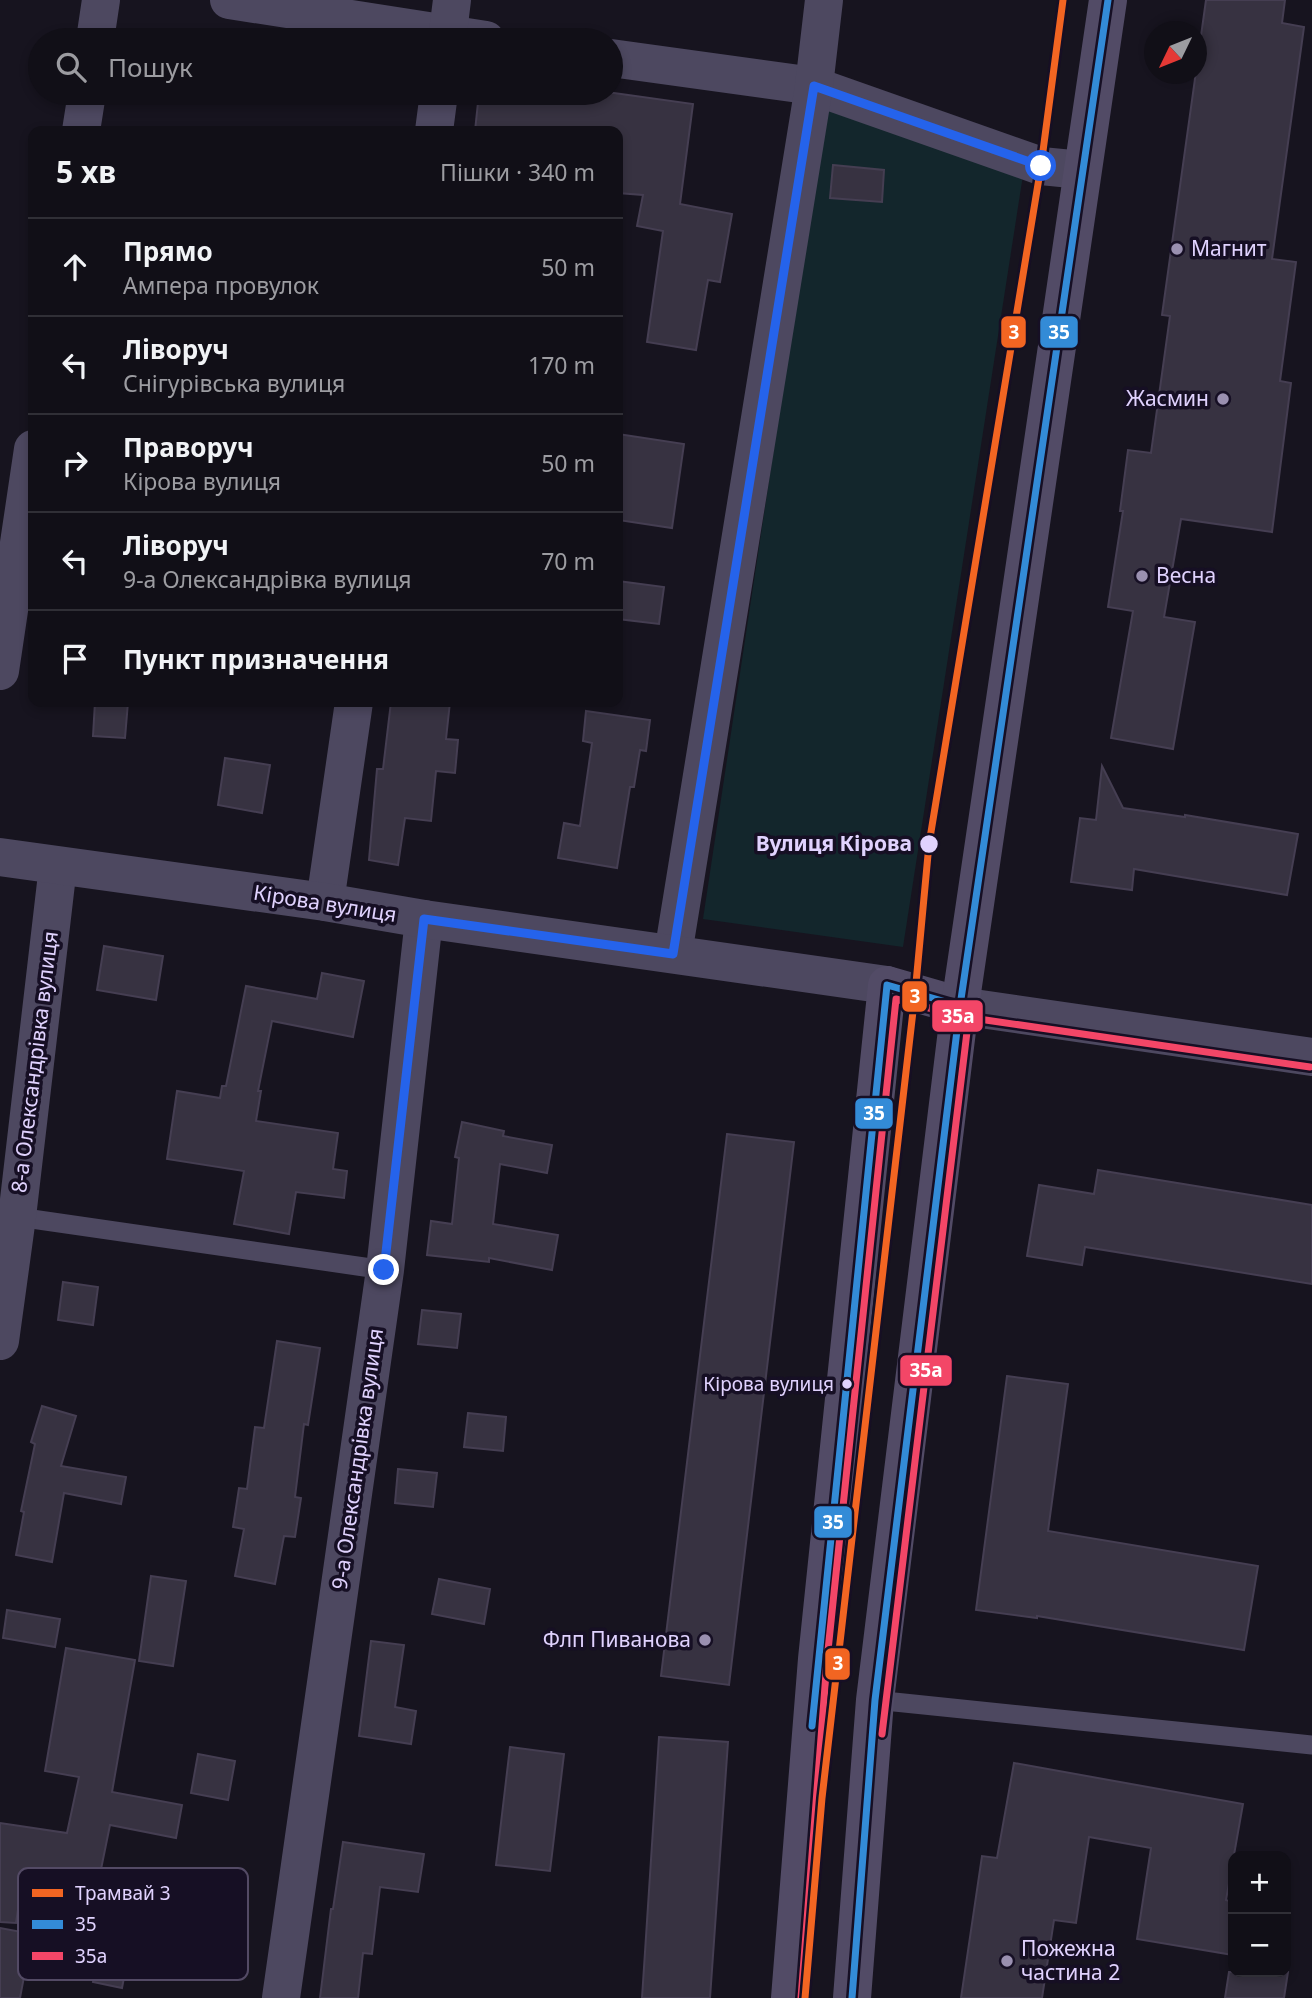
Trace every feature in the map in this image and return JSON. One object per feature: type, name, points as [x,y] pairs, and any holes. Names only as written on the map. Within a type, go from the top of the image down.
[{"type":"main road","points":[[852,1998],[875,1700],[960,1006],[1108,0]]},
{"type":"main road","points":[[790,1998],[817,1659],[887,985]]},
{"type":"main road","name":"Кірова вулиця","points":[[887,985],[960,1006]]},
{"type":"street","points":[[96,28],[101,0]]},
{"type":"street","points":[[229,0],[449,25]]},
{"type":"street","points":[[673,954],[814,86],[824,0]]},
{"type":"street","points":[[623,60],[814,86],[1041,166],[1082,170]]},
{"type":"street","points":[[82,126],[85,105]]},
{"type":"street","points":[[435,126],[437,105]]},
{"type":"street","points":[[0,671],[28,483]]},
{"type":"street","points":[[326,902],[353,707]]},
{"type":"street","name":"Кірова вулиця","points":[[0,857],[887,985]]},
{"type":"street","name":"8-а Олександрівка вулиця","points":[[0,1341],[9,1216],[58,866]]},
{"type":"street","name":"9-а Олександрівка вулиця","points":[[281,1998],[384,1270],[424,919]]},
{"type":"street","name":"Кірова вулиця","points":[[960,1006],[1312,1056]]},
{"type":"lane","points":[[9,1216],[384,1270]]},
{"type":"lane","points":[[875,1700],[1312,1745]]},
{"type":"shaded area","points":[[825,109],[1023,175],[903,947],[703,919]]},
{"type":"building","points":[[1206,0],[1285,0],[1282,23],[1304,27],[1272,259],[1296,262],[1280,381],[1291,383],[1272,532],[1181,519],[1164,617],[1195,622],[1173,749],[1111,738],[1133,611],[1108,607],[1123,511],[1120,511],[1128,450],[1151,453],[1170,316],[1162,315],[1194,84],[1207,84],[1207,21],[1203,21]]},
{"type":"building","points":[[623,94],[693,104],[680,204],[732,214],[720,282],[708,280],[696,350],[647,342],[663,231],[637,226],[643,195],[623,193],[623,126],[476,126],[478,105],[623,105]]},
{"type":"building","points":[[833,165],[884,170],[882,202],[830,198]]},
{"type":"building","points":[[623,435],[684,444],[672,528],[623,521]]},
{"type":"building","points":[[623,582],[664,587],[659,624],[623,620]]},
{"type":"building","points":[[95,707],[128,707],[125,738],[93,736]]},
{"type":"building","points":[[390,707],[449,707],[446,739],[458,740],[455,773],[436,771],[431,821],[405,818],[398,865],[369,860],[377,769],[383,769]]},
{"type":"building","points":[[586,711],[650,720],[646,751],[640,750],[634,787],[630,787],[617,868],[558,858],[564,823],[580,826],[592,743],[583,741]]},
{"type":"building","points":[[225,758],[270,765],[262,813],[218,805]]},
{"type":"building","points":[[1102,766],[1123,808],[1185,815],[1298,834],[1287,895],[1134,869],[1132,890],[1071,882],[1080,818],[1096,820]]},
{"type":"building","points":[[104,946],[163,956],[156,1000],[97,990]]},
{"type":"building","points":[[322,973],[364,981],[353,1037],[272,1021],[258,1091],[261,1091],[256,1121],[338,1133],[333,1169],[347,1171],[344,1198],[296,1192],[289,1234],[234,1224],[244,1171],[167,1159],[177,1091],[220,1098],[222,1086],[226,1086],[246,986],[317,999]]},
{"type":"building","points":[[462,1122],[504,1131],[503,1136],[552,1145],[547,1173],[500,1164],[493,1224],[558,1235],[552,1270],[489,1258],[489,1262],[427,1255],[431,1221],[452,1224],[459,1158],[455,1157]]},
{"type":"building","points":[[727,1134],[794,1142],[729,1685],[661,1676]]},
{"type":"building","points":[[1098,1170],[1312,1205],[1312,1284],[1085,1247],[1082,1265],[1027,1256],[1039,1185],[1094,1194]]},
{"type":"building","points":[[63,1282],[98,1287],[93,1325],[58,1320]]},
{"type":"building","points":[[422,1310],[461,1314],[457,1348],[418,1344]]},
{"type":"building","points":[[277,1341],[320,1348],[308,1425],[304,1424],[295,1497],[301,1498],[295,1537],[284,1536],[275,1584],[235,1576],[244,1529],[233,1527],[239,1488],[247,1489],[255,1427],[264,1428]]},
{"type":"building","points":[[1007,1376],[1068,1384],[1048,1531],[1258,1566],[1244,1650],[1037,1616],[976,1610]]},
{"type":"building","points":[[42,1406],[76,1416],[61,1466],[126,1477],[121,1504],[64,1493],[52,1562],[16,1555],[24,1512],[21,1511],[35,1444],[31,1442]]},
{"type":"building","points":[[468,1413],[506,1417],[503,1451],[464,1447]]},
{"type":"building","points":[[398,1469],[437,1473],[433,1507],[395,1503]]},
{"type":"building","points":[[151,1576],[186,1581],[173,1666],[139,1661]]},
{"type":"building","points":[[439,1579],[490,1589],[484,1624],[432,1614]]},
{"type":"building","points":[[7,1610],[60,1619],[55,1647],[3,1638]]},
{"type":"building","points":[[371,1641],[404,1645],[395,1707],[416,1711],[411,1744],[359,1736]]},
{"type":"building","points":[[66,1648],[135,1660],[112,1792],[182,1805],[176,1838],[110,1825],[101,1868],[18,1868],[16,1923],[0,1922],[0,1823],[67,1833],[79,1777],[45,1771]]},
{"type":"building","points":[[659,1737],[728,1742],[710,1998],[642,1998]]},
{"type":"building","points":[[510,1747],[564,1754],[550,1871],[496,1865]]},
{"type":"building","points":[[198,1754],[235,1761],[228,1800],[191,1793]]},
{"type":"building","points":[[1014,1763],[1243,1804],[1235,1851],[1228,1851],[1228,1954],[1137,1939],[1151,1848],[1089,1837],[1076,1923],[1054,1920],[1042,1998],[961,1998],[982,1856],[997,1858]]},
{"type":"building","points":[[343,1842],[424,1854],[418,1892],[380,1887],[372,1954],[363,1953],[358,1998],[320,1998],[331,1909]]},
{"type":"building","points":[[0,1928],[18,1931],[18,1980],[23,1980],[20,1998],[0,1998]]},
{"type":"building","points":[[1228,1977],[1287,1977],[1284,1998],[1225,1998]]},
{"type":"building","points":[[93,1980],[124,1980],[122,1988]]},
{"type":"tram line","name":"3","points":[[805,1998],[822,1798],[915,994],[929,844],[1041,166],[1063,0]]},
{"type":"transit line","name":"35","points":[[852,1998],[875,1700],[960,1006],[1108,0]]},
{"type":"transit line","name":"35","points":[[812,1726],[887,985],[960,1006]]},
{"type":"transit line","name":"35а","points":[[801,1998],[827,1660],[896,999],[958,1016],[1310,1067]]},
{"type":"transit line","name":"35а","points":[[882,1734],[970,1007]]},
{"type":"place","name":"Магнит","points":[[1177,249]]},
{"type":"place","name":"Жасмин","points":[[1223,399]]},
{"type":"place","name":"Весна","points":[[1142,576]]},
{"type":"place","name":"Вулиця Кірова","points":[[929,844]]},
{"type":"place","name":"Кірова вулиця","points":[[847,1384]]},
{"type":"place","name":"Флп Пиванова","points":[[705,1640]]},
{"type":"place","name":"Пожежна частина 2","points":[[1007,1961]]},
{"type":"route","points":[[384,1270],[424,919],[673,954],[814,86],[1041,166]]}]
